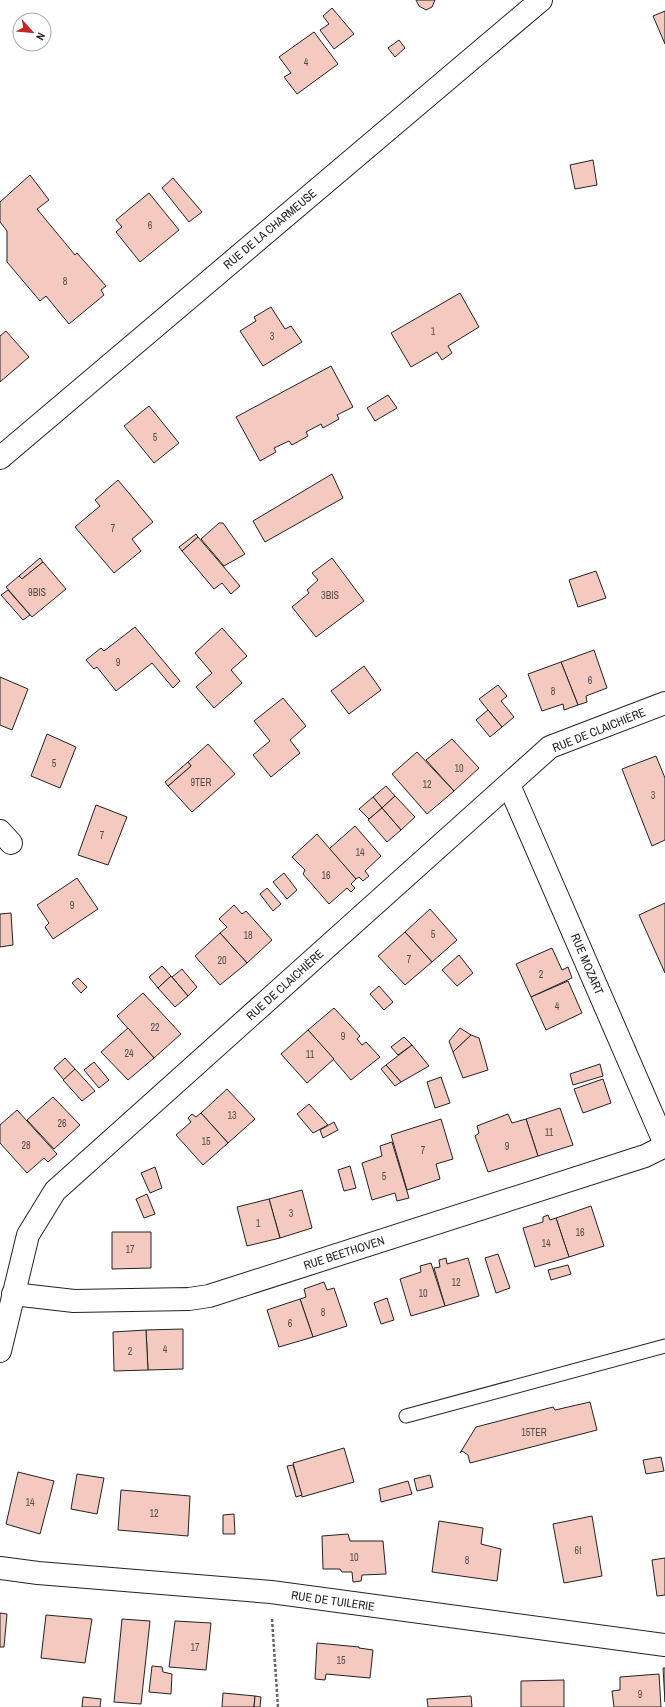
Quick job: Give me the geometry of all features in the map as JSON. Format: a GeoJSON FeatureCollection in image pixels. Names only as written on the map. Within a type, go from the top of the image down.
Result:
{"type":"FeatureCollection","features":[{"type":"Feature","properties":{"kind":"street","name":"RUE DE LA CHARMEUSE"},"geometry":{"type":"LineString","coordinates":[[0,458],[541,0]]}},
{"type":"Feature","properties":{"kind":"street","name":"RUE DE CLAICHIÈRE"},"geometry":{"type":"LineString","coordinates":[[0,1351],[28,1235],[55,1191],[550,747],[665,703]]}},
{"type":"Feature","properties":{"kind":"street","name":"RUE MOZART"},"geometry":{"type":"LineString","coordinates":[[509,784],[665,1145]]}},
{"type":"Feature","properties":{"kind":"street","name":"RUE BEETHOVEN"},"geometry":{"type":"LineString","coordinates":[[13,1294],[74,1302],[189,1299],[209,1296],[645,1156],[665,1145]]}},
{"type":"Feature","properties":{"kind":"street","name":"RUE DE TUILERIE"},"geometry":{"type":"LineString","coordinates":[[0,1568],[38,1573],[270,1592],[665,1645]]}},
{"type":"Feature","properties":{"kind":"lane"},"geometry":{"type":"LineString","coordinates":[[406,1416],[665,1346]]}},
{"type":"Feature","properties":{"kind":"path"},"geometry":{"type":"LineString","coordinates":[[270,1592],[278,1707]]}},
{"type":"Feature","properties":{"kind":"building"},"geometry":{"type":"Polygon","coordinates":[[[416,0],[435,0],[432,7],[426,10],[419,6],[416,0]]]}},
{"type":"Feature","properties":{"kind":"building"},"geometry":{"type":"Polygon","coordinates":[[[332,8],[354,34],[334,49],[320,30],[329,24],[323,16],[332,8]]]}},
{"type":"Feature","properties":{"kind":"building"},"geometry":{"type":"Polygon","coordinates":[[[665,11],[665,44],[653,16],[665,11]]]}},
{"type":"Feature","properties":{"kind":"building"},"geometry":{"type":"Polygon","coordinates":[[[314,32],[338,64],[297,94],[284,77],[291,73],[279,57],[314,32]]]}},
{"type":"Feature","properties":{"kind":"building"},"geometry":{"type":"Polygon","coordinates":[[[399,40],[405,48],[395,57],[388,48],[399,40]]]}},
{"type":"Feature","properties":{"kind":"building"},"geometry":{"type":"Polygon","coordinates":[[[593,160],[597,185],[575,189],[570,165],[593,160]]]}},
{"type":"Feature","properties":{"kind":"building"},"geometry":{"type":"Polygon","coordinates":[[[30,175],[49,200],[37,209],[75,255],[77,253],[106,286],[101,290],[104,295],[69,324],[46,296],[40,301],[7,262],[7,231],[0,222],[0,202],[30,175]]]}},
{"type":"Feature","properties":{"kind":"building"},"geometry":{"type":"Polygon","coordinates":[[[173,178],[202,212],[189,222],[162,188],[173,178]]]}},
{"type":"Feature","properties":{"kind":"building"},"geometry":{"type":"Polygon","coordinates":[[[149,193],[179,230],[140,262],[116,232],[122,227],[116,220],[149,193]]]}},
{"type":"Feature","properties":{"kind":"building"},"geometry":{"type":"Polygon","coordinates":[[[460,293],[479,327],[448,346],[452,353],[442,360],[437,352],[411,367],[391,333],[460,293]]]}},
{"type":"Feature","properties":{"kind":"building"},"geometry":{"type":"Polygon","coordinates":[[[271,307],[285,329],[291,326],[302,342],[263,366],[240,331],[256,321],[254,317],[271,307]]]}},
{"type":"Feature","properties":{"kind":"building"},"geometry":{"type":"Polygon","coordinates":[[[6,331],[29,357],[0,382],[0,336],[6,331]]]}},
{"type":"Feature","properties":{"kind":"building"},"geometry":{"type":"Polygon","coordinates":[[[331,366],[353,407],[337,415],[339,419],[323,428],[321,424],[306,432],[308,436],[292,445],[289,441],[274,448],[276,452],[260,461],[236,417],[331,366]]]}},
{"type":"Feature","properties":{"kind":"building"},"geometry":{"type":"Polygon","coordinates":[[[388,395],[397,408],[375,421],[367,408],[388,395]]]}},
{"type":"Feature","properties":{"kind":"building"},"geometry":{"type":"Polygon","coordinates":[[[149,406],[179,443],[154,463],[124,426],[149,406]]]}},
{"type":"Feature","properties":{"kind":"building"},"geometry":{"type":"Polygon","coordinates":[[[332,474],[343,498],[265,542],[253,521],[332,474]]]}},
{"type":"Feature","properties":{"kind":"building"},"geometry":{"type":"Polygon","coordinates":[[[118,480],[153,522],[132,539],[141,551],[114,573],[75,527],[100,506],[95,500],[118,480]]]}},
{"type":"Feature","properties":{"kind":"building"},"geometry":{"type":"Polygon","coordinates":[[[219,523],[223,523],[245,554],[224,566],[201,539],[219,523]]]}},
{"type":"Feature","properties":{"kind":"building"},"geometry":{"type":"Polygon","coordinates":[[[196,534],[198,537],[182,551],[179,547],[196,534]]]}},
{"type":"Feature","properties":{"kind":"building"},"geometry":{"type":"Polygon","coordinates":[[[198,537],[240,586],[231,594],[222,583],[214,589],[182,551],[198,537]]]}},
{"type":"Feature","properties":{"kind":"building"},"geometry":{"type":"Polygon","coordinates":[[[40,558],[43,562],[22,579],[19,576],[40,558]]]}},
{"type":"Feature","properties":{"kind":"building"},"geometry":{"type":"Polygon","coordinates":[[[332,558],[364,601],[316,637],[292,607],[309,593],[307,590],[318,580],[312,573],[332,558]]]}},
{"type":"Feature","properties":{"kind":"building"},"geometry":{"type":"Polygon","coordinates":[[[43,562],[66,589],[32,617],[6,587],[19,576],[22,579],[43,562]]]}},
{"type":"Feature","properties":{"kind":"building"},"geometry":{"type":"Polygon","coordinates":[[[596,571],[606,598],[578,607],[569,580],[596,571]]]}},
{"type":"Feature","properties":{"kind":"building"},"geometry":{"type":"Polygon","coordinates":[[[8,590],[30,615],[23,620],[1,595],[8,590]]]}},
{"type":"Feature","properties":{"kind":"building"},"geometry":{"type":"Polygon","coordinates":[[[135,627],[180,681],[173,688],[152,663],[116,691],[97,667],[94,669],[86,660],[101,648],[104,651],[135,627]]]}},
{"type":"Feature","properties":{"kind":"building"},"geometry":{"type":"Polygon","coordinates":[[[222,628],[247,656],[231,670],[242,683],[214,708],[196,687],[212,673],[195,653],[222,628]]]}},
{"type":"Feature","properties":{"kind":"building"},"geometry":{"type":"Polygon","coordinates":[[[594,650],[607,688],[586,696],[587,702],[578,705],[561,662],[594,650]]]}},
{"type":"Feature","properties":{"kind":"building"},"geometry":{"type":"Polygon","coordinates":[[[561,662],[578,705],[564,710],[563,704],[542,711],[528,674],[561,662]]]}},
{"type":"Feature","properties":{"kind":"building"},"geometry":{"type":"Polygon","coordinates":[[[364,666],[381,690],[349,714],[331,691],[364,666]]]}},
{"type":"Feature","properties":{"kind":"building"},"geometry":{"type":"Polygon","coordinates":[[[0,677],[28,689],[12,730],[0,725],[0,677]]]}},
{"type":"Feature","properties":{"kind":"building"},"geometry":{"type":"Polygon","coordinates":[[[498,685],[507,696],[501,701],[514,717],[502,727],[479,699],[498,685]]]}},
{"type":"Feature","properties":{"kind":"building"},"geometry":{"type":"Polygon","coordinates":[[[283,698],[306,726],[290,740],[300,753],[271,777],[253,755],[270,741],[254,721],[283,698]]]}},
{"type":"Feature","properties":{"kind":"building"},"geometry":{"type":"Polygon","coordinates":[[[488,710],[502,727],[490,737],[476,720],[488,710]]]}},
{"type":"Feature","properties":{"kind":"building"},"geometry":{"type":"Polygon","coordinates":[[[47,734],[76,747],[60,788],[31,776],[47,734]]]}},
{"type":"Feature","properties":{"kind":"building"},"geometry":{"type":"Polygon","coordinates":[[[452,739],[479,768],[454,791],[426,760],[452,739]]]}},
{"type":"Feature","properties":{"kind":"building"},"geometry":{"type":"Polygon","coordinates":[[[208,744],[235,774],[192,812],[168,786],[191,766],[188,762],[208,744]]]}},
{"type":"Feature","properties":{"kind":"building"},"geometry":{"type":"Polygon","coordinates":[[[417,752],[454,791],[427,814],[392,774],[417,752]]]}},
{"type":"Feature","properties":{"kind":"building"},"geometry":{"type":"Polygon","coordinates":[[[656,756],[665,778],[665,840],[652,846],[622,769],[656,756]]]}},
{"type":"Feature","properties":{"kind":"building"},"geometry":{"type":"Polygon","coordinates":[[[188,762],[191,766],[168,786],[165,782],[188,762]]]}},
{"type":"Feature","properties":{"kind":"building"},"geometry":{"type":"Polygon","coordinates":[[[386,786],[395,796],[382,808],[373,797],[386,786]]]}},
{"type":"Feature","properties":{"kind":"building"},"geometry":{"type":"Polygon","coordinates":[[[395,796],[415,817],[401,830],[382,808],[395,796]]]}},
{"type":"Feature","properties":{"kind":"building"},"geometry":{"type":"Polygon","coordinates":[[[373,797],[382,808],[369,819],[359,809],[373,797]]]}},
{"type":"Feature","properties":{"kind":"building"},"geometry":{"type":"Polygon","coordinates":[[[96,805],[127,817],[108,865],[78,855],[96,805]]]}},
{"type":"Feature","properties":{"kind":"building"},"geometry":{"type":"Polygon","coordinates":[[[382,808],[401,830],[387,842],[368,820],[382,808]]]}},
{"type":"Feature","properties":{"kind":"building"},"geometry":{"type":"Polygon","coordinates":[[[355,826],[381,856],[365,871],[369,876],[363,881],[359,877],[356,879],[329,849],[355,826]]]}},
{"type":"Feature","properties":{"kind":"building"},"geometry":{"type":"Polygon","coordinates":[[[317,834],[356,879],[351,884],[355,888],[351,892],[347,888],[329,904],[303,874],[305,870],[292,857],[317,834]]]}},
{"type":"Feature","properties":{"kind":"building"},"geometry":{"type":"Polygon","coordinates":[[[284,873],[297,890],[287,899],[273,882],[284,873]]]}},
{"type":"Feature","properties":{"kind":"building"},"geometry":{"type":"Polygon","coordinates":[[[77,878],[98,909],[53,939],[45,927],[49,923],[37,905],[77,878]]]}},
{"type":"Feature","properties":{"kind":"building"},"geometry":{"type":"Polygon","coordinates":[[[267,888],[281,904],[273,911],[260,894],[267,888]]]}},
{"type":"Feature","properties":{"kind":"building"},"geometry":{"type":"Polygon","coordinates":[[[665,903],[665,973],[639,915],[665,903]]]}},
{"type":"Feature","properties":{"kind":"building"},"geometry":{"type":"Polygon","coordinates":[[[234,905],[242,914],[246,911],[272,940],[247,963],[220,933],[227,927],[219,919],[234,905]]]}},
{"type":"Feature","properties":{"kind":"building"},"geometry":{"type":"Polygon","coordinates":[[[430,909],[457,940],[432,962],[405,932],[430,909]]]}},
{"type":"Feature","properties":{"kind":"building"},"geometry":{"type":"Polygon","coordinates":[[[11,913],[13,945],[0,947],[0,914],[11,913]]]}},
{"type":"Feature","properties":{"kind":"building"},"geometry":{"type":"Polygon","coordinates":[[[405,932],[432,962],[405,985],[378,956],[405,932]]]}},
{"type":"Feature","properties":{"kind":"building"},"geometry":{"type":"Polygon","coordinates":[[[220,933],[247,963],[220,985],[195,956],[220,933]]]}},
{"type":"Feature","properties":{"kind":"building"},"geometry":{"type":"Polygon","coordinates":[[[552,948],[562,970],[568,967],[572,978],[531,997],[516,964],[552,948]]]}},
{"type":"Feature","properties":{"kind":"building"},"geometry":{"type":"Polygon","coordinates":[[[459,955],[473,973],[457,986],[442,970],[459,955]]]}},
{"type":"Feature","properties":{"kind":"building"},"geometry":{"type":"Polygon","coordinates":[[[162,966],[171,976],[158,988],[149,977],[162,966]]]}},
{"type":"Feature","properties":{"kind":"building"},"geometry":{"type":"Polygon","coordinates":[[[182,969],[197,987],[188,996],[172,977],[182,969]]]}},
{"type":"Feature","properties":{"kind":"building"},"geometry":{"type":"Polygon","coordinates":[[[171,976],[188,996],[175,1007],[158,988],[171,976]]]}},
{"type":"Feature","properties":{"kind":"building"},"geometry":{"type":"Polygon","coordinates":[[[78,978],[87,987],[81,993],[72,983],[78,978]]]}},
{"type":"Feature","properties":{"kind":"building"},"geometry":{"type":"Polygon","coordinates":[[[568,981],[582,1013],[546,1030],[531,997],[568,981]]]}},
{"type":"Feature","properties":{"kind":"building"},"geometry":{"type":"Polygon","coordinates":[[[379,986],[393,1002],[384,1010],[370,994],[379,986]]]}},
{"type":"Feature","properties":{"kind":"building"},"geometry":{"type":"Polygon","coordinates":[[[143,993],[181,1034],[154,1058],[117,1016],[143,993]]]}},
{"type":"Feature","properties":{"kind":"building"},"geometry":{"type":"Polygon","coordinates":[[[334,1008],[360,1036],[357,1039],[362,1045],[366,1042],[380,1057],[351,1080],[308,1030],[334,1008]]]}},
{"type":"Feature","properties":{"kind":"building"},"geometry":{"type":"Polygon","coordinates":[[[128,1028],[154,1058],[128,1080],[101,1052],[128,1028]]]}},
{"type":"Feature","properties":{"kind":"building"},"geometry":{"type":"Polygon","coordinates":[[[460,1028],[471,1035],[453,1052],[449,1041],[460,1028]]]}},
{"type":"Feature","properties":{"kind":"building"},"geometry":{"type":"Polygon","coordinates":[[[308,1030],[334,1059],[307,1083],[281,1054],[308,1030]]]}},
{"type":"Feature","properties":{"kind":"building"},"geometry":{"type":"Polygon","coordinates":[[[471,1035],[479,1038],[488,1070],[463,1078],[453,1052],[471,1035]]]}},
{"type":"Feature","properties":{"kind":"building"},"geometry":{"type":"Polygon","coordinates":[[[404,1037],[412,1045],[398,1055],[391,1047],[404,1037]]]}},
{"type":"Feature","properties":{"kind":"building"},"geometry":{"type":"Polygon","coordinates":[[[412,1045],[429,1066],[401,1082],[386,1065],[412,1045]]]}},
{"type":"Feature","properties":{"kind":"building"},"geometry":{"type":"Polygon","coordinates":[[[65,1058],[75,1069],[64,1080],[54,1068],[65,1058]]]}},
{"type":"Feature","properties":{"kind":"building"},"geometry":{"type":"Polygon","coordinates":[[[94,1062],[109,1080],[99,1088],[84,1070],[94,1062]]]}},
{"type":"Feature","properties":{"kind":"building"},"geometry":{"type":"Polygon","coordinates":[[[600,1064],[603,1076],[573,1085],[570,1074],[600,1064]]]}},
{"type":"Feature","properties":{"kind":"building"},"geometry":{"type":"Polygon","coordinates":[[[386,1065],[401,1082],[395,1086],[381,1069],[386,1065]]]}},
{"type":"Feature","properties":{"kind":"building"},"geometry":{"type":"Polygon","coordinates":[[[75,1069],[95,1091],[82,1101],[63,1080],[75,1069]]]}},
{"type":"Feature","properties":{"kind":"building"},"geometry":{"type":"Polygon","coordinates":[[[441,1077],[450,1103],[435,1108],[427,1082],[441,1077]]]}},
{"type":"Feature","properties":{"kind":"building"},"geometry":{"type":"Polygon","coordinates":[[[603,1079],[611,1103],[583,1113],[574,1089],[603,1079]]]}},
{"type":"Feature","properties":{"kind":"building"},"geometry":{"type":"Polygon","coordinates":[[[227,1089],[255,1119],[228,1143],[201,1113],[227,1089]]]}},
{"type":"Feature","properties":{"kind":"building"},"geometry":{"type":"Polygon","coordinates":[[[53,1097],[80,1125],[54,1149],[27,1120],[53,1097]]]}},
{"type":"Feature","properties":{"kind":"building"},"geometry":{"type":"Polygon","coordinates":[[[309,1104],[328,1125],[313,1133],[297,1114],[309,1104]]]}},
{"type":"Feature","properties":{"kind":"building"},"geometry":{"type":"Polygon","coordinates":[[[560,1108],[573,1145],[538,1156],[526,1119],[560,1108]]]}},
{"type":"Feature","properties":{"kind":"building"},"geometry":{"type":"Polygon","coordinates":[[[17,1110],[57,1154],[48,1162],[44,1158],[27,1173],[0,1143],[0,1125],[17,1110]]]}},
{"type":"Feature","properties":{"kind":"building"},"geometry":{"type":"Polygon","coordinates":[[[201,1113],[228,1143],[203,1165],[176,1135],[191,1122],[188,1118],[192,1114],[196,1117],[201,1113]]]}},
{"type":"Feature","properties":{"kind":"building"},"geometry":{"type":"Polygon","coordinates":[[[508,1114],[512,1123],[526,1119],[538,1156],[488,1172],[475,1136],[479,1133],[477,1126],[508,1114]]]}},
{"type":"Feature","properties":{"kind":"building"},"geometry":{"type":"Polygon","coordinates":[[[441,1119],[453,1159],[436,1164],[440,1179],[407,1190],[391,1135],[441,1119]]]}},
{"type":"Feature","properties":{"kind":"building"},"geometry":{"type":"Polygon","coordinates":[[[334,1122],[338,1130],[323,1138],[320,1130],[334,1122]]]}},
{"type":"Feature","properties":{"kind":"building"},"geometry":{"type":"Polygon","coordinates":[[[392,1142],[409,1198],[397,1201],[395,1193],[372,1200],[362,1163],[382,1156],[380,1146],[392,1142]]]}},
{"type":"Feature","properties":{"kind":"building"},"geometry":{"type":"Polygon","coordinates":[[[350,1166],[356,1188],[344,1191],[338,1170],[350,1166]]]}},
{"type":"Feature","properties":{"kind":"building"},"geometry":{"type":"Polygon","coordinates":[[[155,1167],[162,1188],[150,1193],[141,1173],[155,1167]]]}},
{"type":"Feature","properties":{"kind":"building"},"geometry":{"type":"Polygon","coordinates":[[[302,1190],[312,1228],[280,1238],[269,1199],[302,1190]]]}},
{"type":"Feature","properties":{"kind":"building"},"geometry":{"type":"Polygon","coordinates":[[[147,1194],[155,1214],[144,1218],[136,1199],[147,1194]]]}},
{"type":"Feature","properties":{"kind":"building"},"geometry":{"type":"Polygon","coordinates":[[[269,1199],[280,1238],[247,1246],[237,1207],[269,1199]]]}},
{"type":"Feature","properties":{"kind":"building"},"geometry":{"type":"Polygon","coordinates":[[[591,1206],[604,1246],[569,1257],[556,1218],[591,1206]]]}},
{"type":"Feature","properties":{"kind":"building"},"geometry":{"type":"Polygon","coordinates":[[[548,1215],[550,1220],[556,1218],[569,1257],[535,1267],[523,1228],[543,1222],[543,1217],[548,1215]]]}},
{"type":"Feature","properties":{"kind":"building"},"geometry":{"type":"Polygon","coordinates":[[[112,1232],[151,1232],[151,1268],[112,1269],[112,1232]]]}},
{"type":"Feature","properties":{"kind":"building"},"geometry":{"type":"Polygon","coordinates":[[[498,1254],[510,1288],[496,1293],[485,1258],[498,1254]]]}},
{"type":"Feature","properties":{"kind":"building"},"geometry":{"type":"Polygon","coordinates":[[[446,1258],[447,1264],[468,1258],[479,1296],[445,1306],[434,1268],[440,1267],[439,1260],[446,1258]]]}},
{"type":"Feature","properties":{"kind":"building"},"geometry":{"type":"Polygon","coordinates":[[[431,1263],[445,1306],[411,1316],[400,1279],[421,1272],[420,1266],[431,1263]]]}},
{"type":"Feature","properties":{"kind":"building"},"geometry":{"type":"Polygon","coordinates":[[[568,1265],[571,1274],[551,1280],[548,1270],[568,1265]]]}},
{"type":"Feature","properties":{"kind":"building"},"geometry":{"type":"Polygon","coordinates":[[[324,1282],[327,1290],[334,1288],[347,1326],[313,1337],[300,1299],[306,1297],[304,1289],[324,1282]]]}},
{"type":"Feature","properties":{"kind":"building"},"geometry":{"type":"Polygon","coordinates":[[[387,1298],[394,1320],[381,1324],[374,1303],[387,1298]]]}},
{"type":"Feature","properties":{"kind":"building"},"geometry":{"type":"Polygon","coordinates":[[[300,1299],[313,1337],[279,1347],[267,1310],[300,1299]]]}},
{"type":"Feature","properties":{"kind":"building"},"geometry":{"type":"Polygon","coordinates":[[[183,1329],[183,1369],[148,1370],[146,1330],[183,1329]]]}},
{"type":"Feature","properties":{"kind":"building"},"geometry":{"type":"Polygon","coordinates":[[[146,1330],[148,1370],[114,1371],[113,1332],[146,1330]]]}},
{"type":"Feature","properties":{"kind":"building"},"geometry":{"type":"Polygon","coordinates":[[[590,1402],[597,1430],[470,1463],[468,1455],[462,1451],[460,1453],[476,1427],[553,1407],[555,1410],[590,1402]]]}},
{"type":"Feature","properties":{"kind":"building"},"geometry":{"type":"Polygon","coordinates":[[[344,1448],[354,1482],[302,1497],[293,1463],[344,1448]]]}},
{"type":"Feature","properties":{"kind":"building"},"geometry":{"type":"Polygon","coordinates":[[[661,1457],[664,1471],[646,1474],[643,1460],[661,1457]]]}},
{"type":"Feature","properties":{"kind":"building"},"geometry":{"type":"Polygon","coordinates":[[[293,1465],[302,1495],[296,1497],[287,1466],[293,1465]]]}},
{"type":"Feature","properties":{"kind":"building"},"geometry":{"type":"Polygon","coordinates":[[[18,1472],[54,1481],[40,1534],[6,1524],[18,1472]]]}},
{"type":"Feature","properties":{"kind":"building"},"geometry":{"type":"Polygon","coordinates":[[[77,1474],[104,1478],[97,1514],[71,1509],[77,1474]]]}},
{"type":"Feature","properties":{"kind":"building"},"geometry":{"type":"Polygon","coordinates":[[[430,1475],[433,1487],[417,1491],[414,1479],[430,1475]]]}},
{"type":"Feature","properties":{"kind":"building"},"geometry":{"type":"Polygon","coordinates":[[[408,1481],[412,1494],[381,1502],[379,1489],[408,1481]]]}},
{"type":"Feature","properties":{"kind":"building"},"geometry":{"type":"Polygon","coordinates":[[[121,1490],[190,1496],[188,1536],[118,1530],[121,1490]]]}},
{"type":"Feature","properties":{"kind":"building"},"geometry":{"type":"Polygon","coordinates":[[[234,1514],[235,1534],[223,1534],[223,1515],[234,1514]]]}},
{"type":"Feature","properties":{"kind":"building"},"geometry":{"type":"Polygon","coordinates":[[[592,1516],[602,1576],[564,1583],[553,1524],[592,1516]]]}},
{"type":"Feature","properties":{"kind":"building"},"geometry":{"type":"Polygon","coordinates":[[[439,1521],[483,1528],[481,1544],[501,1549],[497,1581],[432,1572],[439,1521]]]}},
{"type":"Feature","properties":{"kind":"building"},"geometry":{"type":"Polygon","coordinates":[[[348,1534],[350,1541],[383,1541],[386,1574],[362,1575],[361,1581],[353,1582],[352,1572],[342,1572],[340,1569],[323,1569],[322,1536],[348,1534]]]}},
{"type":"Feature","properties":{"kind":"building"},"geometry":{"type":"Polygon","coordinates":[[[665,1558],[665,1595],[657,1596],[652,1560],[665,1558]]]}},
{"type":"Feature","properties":{"kind":"building"},"geometry":{"type":"Polygon","coordinates":[[[0,1613],[7,1614],[4,1647],[0,1647],[0,1613]]]}},
{"type":"Feature","properties":{"kind":"building"},"geometry":{"type":"Polygon","coordinates":[[[46,1615],[92,1619],[85,1663],[41,1658],[46,1615]]]}},
{"type":"Feature","properties":{"kind":"building"},"geometry":{"type":"Polygon","coordinates":[[[122,1619],[150,1621],[141,1704],[114,1702],[122,1619]]]}},
{"type":"Feature","properties":{"kind":"building"},"geometry":{"type":"Polygon","coordinates":[[[175,1621],[211,1623],[206,1670],[169,1667],[175,1621]]]}},
{"type":"Feature","properties":{"kind":"building"},"geometry":{"type":"Polygon","coordinates":[[[317,1643],[359,1647],[373,1650],[370,1678],[326,1674],[325,1680],[315,1679],[317,1643]]]}},
{"type":"Feature","properties":{"kind":"building"},"geometry":{"type":"Polygon","coordinates":[[[152,1666],[162,1667],[163,1672],[172,1674],[171,1694],[149,1692],[152,1666]]]}},
{"type":"Feature","properties":{"kind":"building"},"geometry":{"type":"Polygon","coordinates":[[[663,1668],[665,1668],[665,1702],[663,1668]]]}},
{"type":"Feature","properties":{"kind":"building"},"geometry":{"type":"Polygon","coordinates":[[[659,1674],[661,1707],[614,1707],[612,1691],[620,1690],[620,1677],[659,1674]]]}},
{"type":"Feature","properties":{"kind":"building"},"geometry":{"type":"Polygon","coordinates":[[[564,1680],[564,1707],[521,1707],[521,1681],[564,1680]]]}},
{"type":"Feature","properties":{"kind":"building"},"geometry":{"type":"Polygon","coordinates":[[[223,1693],[255,1696],[254,1707],[222,1707],[223,1693]]]}},
{"type":"Feature","properties":{"kind":"building"},"geometry":{"type":"Polygon","coordinates":[[[255,1696],[261,1697],[260,1707],[254,1707],[255,1696]]]}},
{"type":"Feature","properties":{"kind":"building"},"geometry":{"type":"Polygon","coordinates":[[[471,1696],[472,1707],[428,1707],[427,1699],[471,1696]]]}},
{"type":"Feature","properties":{"kind":"building"},"geometry":{"type":"Polygon","coordinates":[[[83,1697],[101,1699],[100,1707],[82,1707],[83,1697]]]}}]}
